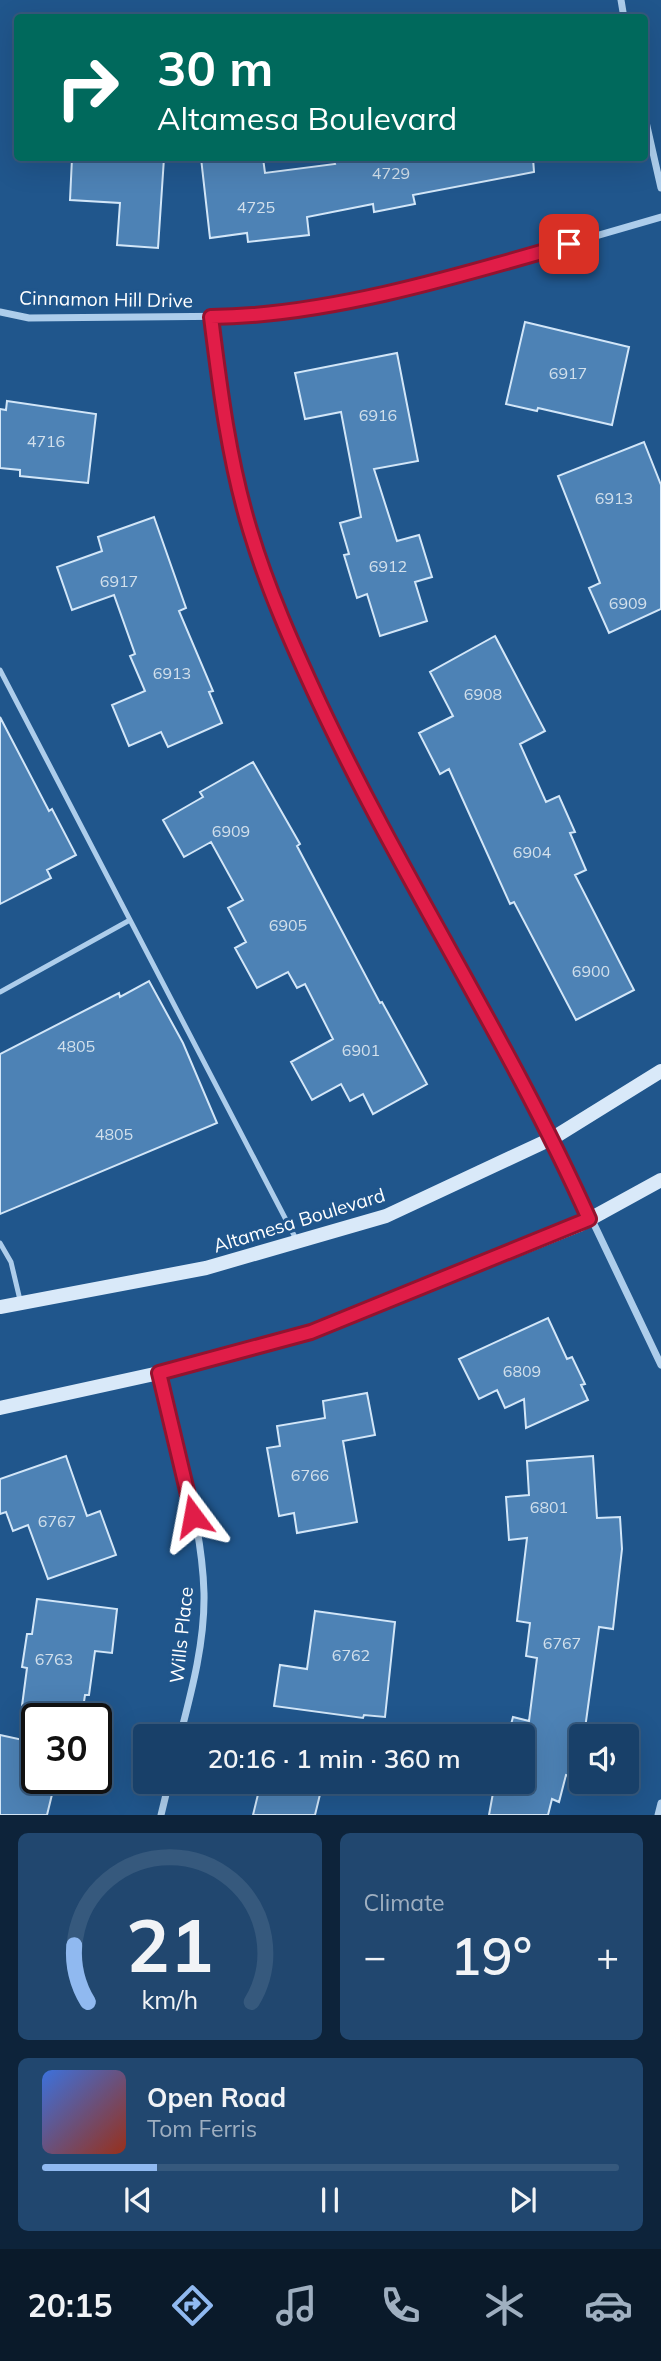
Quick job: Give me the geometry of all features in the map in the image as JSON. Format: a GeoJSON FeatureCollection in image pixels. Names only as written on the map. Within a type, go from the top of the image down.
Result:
{"type":"FeatureCollection","features":[{"type":"Feature","properties":{"kind":"main road","name":"Altamesa Boulevard"},"geometry":{"type":"LineString","coordinates":[[0,1307],[206,1268],[386,1216],[553,1138],[661,1071]]}},
{"type":"Feature","properties":{"kind":"main road"},"geometry":{"type":"LineString","coordinates":[[0,1408],[159,1373],[311,1332],[589,1219],[661,1180]]}},
{"type":"Feature","properties":{"kind":"street"},"geometry":{"type":"LineString","coordinates":[[648,131],[661,188]]}},
{"type":"Feature","properties":{"kind":"street","name":"Cinnamon Hill Drive"},"geometry":{"type":"LineString","coordinates":[[0,312],[29,317],[247,316],[361,297],[523,257],[661,217]]}},
{"type":"Feature","properties":{"kind":"street"},"geometry":{"type":"LineString","coordinates":[[211,317],[224,418],[247,517],[285,629],[361,792],[553,1138],[589,1219],[641,1319],[661,1365]]}},
{"type":"Feature","properties":{"kind":"street","name":"Wills Place"},"geometry":{"type":"LineString","coordinates":[[159,1373],[199,1542],[204,1595],[195,1677],[183,1724]]}},
{"type":"Feature","properties":{"kind":"street"},"geometry":{"type":"LineString","coordinates":[[161,1815],[166,1794]]}},
{"type":"Feature","properties":{"kind":"street"},"geometry":{"type":"LineString","coordinates":[[658,1815],[661,1803]]}},
{"type":"Feature","properties":{"kind":"lane"},"geometry":{"type":"LineString","coordinates":[[0,670],[3,682],[298,1242]]}},
{"type":"Feature","properties":{"kind":"lane"},"geometry":{"type":"LineString","coordinates":[[0,992],[130,920]]}},
{"type":"Feature","properties":{"kind":"lane"},"geometry":{"type":"LineString","coordinates":[[0,1243],[11,1262],[21,1303]]}},
{"type":"Feature","properties":{"kind":"building"},"geometry":{"type":"Polygon","coordinates":[[[72,161],[164,161],[158,248],[117,245],[120,203],[70,200],[72,161]]]}},
{"type":"Feature","properties":{"kind":"building"},"geometry":{"type":"Polygon","coordinates":[[[201,161],[263,161],[265,173],[335,164],[334,161],[533,161],[534,172],[413,195],[415,204],[374,212],[373,204],[307,217],[309,235],[248,242],[247,233],[210,238],[201,161]]]}},
{"type":"Feature","properties":{"kind":"building"},"geometry":{"type":"Polygon","coordinates":[[[525,322],[629,347],[612,425],[538,408],[537,411],[506,404],[525,322]]]}},
{"type":"Feature","properties":{"kind":"building"},"geometry":{"type":"Polygon","coordinates":[[[397,353],[418,461],[374,469],[397,541],[419,535],[432,577],[415,582],[427,621],[380,636],[367,594],[357,598],[344,555],[349,554],[340,523],[361,517],[341,412],[305,419],[295,373],[397,353]]]}},
{"type":"Feature","properties":{"kind":"building"},"geometry":{"type":"Polygon","coordinates":[[[7,401],[96,414],[88,483],[20,476],[20,470],[0,468],[0,409],[6,410],[7,401]]]}},
{"type":"Feature","properties":{"kind":"building"},"geometry":{"type":"Polygon","coordinates":[[[644,442],[661,485],[661,609],[609,633],[589,588],[600,583],[558,476],[644,442]]]}},
{"type":"Feature","properties":{"kind":"building"},"geometry":{"type":"Polygon","coordinates":[[[154,517],[186,608],[179,611],[213,691],[209,692],[222,723],[168,747],[161,732],[129,746],[112,705],[145,691],[130,656],[135,654],[114,595],[72,610],[57,567],[102,551],[98,537],[154,517]]]}},
{"type":"Feature","properties":{"kind":"building"},"geometry":{"type":"Polygon","coordinates":[[[495,636],[545,731],[520,744],[546,802],[559,796],[575,832],[570,833],[586,870],[575,875],[634,990],[576,1020],[514,902],[510,904],[449,769],[440,774],[419,733],[453,716],[430,672],[495,636]]]}},
{"type":"Feature","properties":{"kind":"building"},"geometry":{"type":"Polygon","coordinates":[[[0,717],[49,811],[52,809],[76,855],[47,870],[51,878],[0,904],[0,717]]]}},
{"type":"Feature","properties":{"kind":"building"},"geometry":{"type":"Polygon","coordinates":[[[253,762],[300,844],[297,846],[380,1003],[382,1002],[427,1084],[373,1114],[363,1094],[350,1101],[341,1084],[312,1100],[291,1062],[333,1039],[305,984],[297,988],[288,972],[257,988],[235,948],[246,942],[228,908],[243,900],[211,842],[184,857],[163,820],[203,797],[200,792],[253,762]]]}},
{"type":"Feature","properties":{"kind":"building"},"geometry":{"type":"Polygon","coordinates":[[[149,981],[183,1043],[217,1123],[0,1214],[0,1054],[119,993],[120,997],[149,981]]]}},
{"type":"Feature","properties":{"kind":"building"},"geometry":{"type":"Polygon","coordinates":[[[548,1318],[567,1359],[572,1357],[585,1384],[581,1385],[588,1400],[526,1428],[524,1399],[505,1408],[497,1390],[479,1399],[459,1359],[548,1318]]]}},
{"type":"Feature","properties":{"kind":"building"},"geometry":{"type":"Polygon","coordinates":[[[367,1393],[375,1435],[343,1441],[357,1522],[297,1533],[294,1513],[279,1516],[267,1448],[280,1446],[277,1426],[325,1418],[323,1401],[367,1393]]]}},
{"type":"Feature","properties":{"kind":"building"},"geometry":{"type":"Polygon","coordinates":[[[66,1456],[87,1516],[100,1511],[116,1555],[48,1579],[28,1525],[13,1531],[6,1512],[0,1514],[0,1479],[66,1456]]]}},
{"type":"Feature","properties":{"kind":"building"},"geometry":{"type":"Polygon","coordinates":[[[593,1456],[597,1518],[620,1517],[622,1549],[613,1629],[599,1627],[586,1724],[569,1724],[569,1776],[566,1775],[559,1802],[552,1799],[548,1815],[489,1815],[493,1794],[535,1794],[535,1724],[511,1724],[513,1717],[529,1721],[537,1658],[526,1656],[530,1623],[517,1621],[527,1538],[509,1540],[506,1497],[529,1495],[527,1461],[593,1456]]]}},
{"type":"Feature","properties":{"kind":"building"},"geometry":{"type":"Polygon","coordinates":[[[37,1599],[117,1609],[112,1653],[95,1651],[89,1695],[85,1695],[84,1703],[22,1703],[27,1668],[22,1667],[27,1634],[32,1634],[37,1599]]]}},
{"type":"Feature","properties":{"kind":"building"},"geometry":{"type":"Polygon","coordinates":[[[315,1611],[395,1622],[385,1717],[364,1715],[363,1718],[274,1706],[280,1665],[307,1669],[315,1611]]]}},
{"type":"Feature","properties":{"kind":"building"},"geometry":{"type":"Polygon","coordinates":[[[0,1735],[21,1740],[21,1794],[52,1794],[47,1815],[0,1815],[0,1735]]]}},
{"type":"Feature","properties":{"kind":"building"},"geometry":{"type":"Polygon","coordinates":[[[258,1794],[320,1794],[315,1815],[253,1815],[258,1794]]]}},
{"type":"Feature","properties":{"kind":"route"},"geometry":{"type":"LineString","coordinates":[[193,1516],[159,1373],[311,1332],[589,1219],[553,1138],[361,792],[285,629],[250,530],[224,418],[211,317],[247,316],[361,297],[569,244]]}}]}
